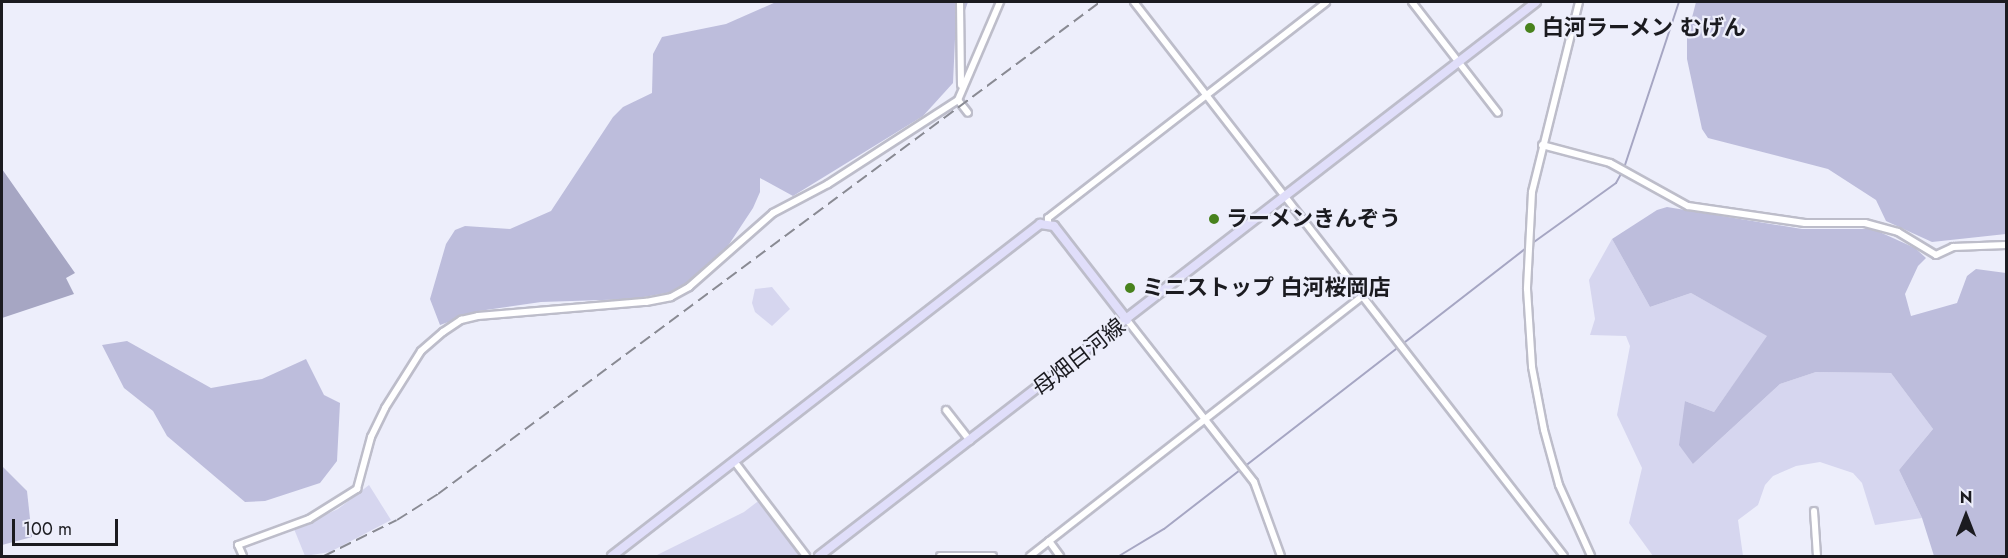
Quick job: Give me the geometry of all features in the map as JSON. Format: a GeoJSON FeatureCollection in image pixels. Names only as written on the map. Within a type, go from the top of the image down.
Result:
{"type":"FeatureCollection","features":[{"type":"Feature","properties":{"kind":"main road","name":"母畑白河線"},"geometry":{"type":"LineString","coordinates":[[819,556],[970,442],[1536,2]]}},
{"type":"Feature","properties":{"kind":"main road"},"geometry":{"type":"LineString","coordinates":[[612,556],[1040,224],[1048,223],[1054,226],[1127,320]]}},
{"type":"Feature","properties":{"kind":"street"},"geometry":{"type":"LineString","coordinates":[[960,2],[962,88]]}},
{"type":"Feature","properties":{"kind":"street"},"geometry":{"type":"LineString","coordinates":[[243,556],[238,545],[309,519],[357,489],[371,437],[385,408],[421,351],[452,326],[478,316],[556,307],[611,306],[671,297],[707,275],[773,213],[828,184],[958,100],[1000,2]]}},
{"type":"Feature","properties":{"kind":"street"},"geometry":{"type":"LineString","coordinates":[[1134,2],[1564,556]]}},
{"type":"Feature","properties":{"kind":"street"},"geometry":{"type":"LineString","coordinates":[[1048,223],[1048,218],[1326,2]]}},
{"type":"Feature","properties":{"kind":"street"},"geometry":{"type":"LineString","coordinates":[[1412,2],[1498,113]]}},
{"type":"Feature","properties":{"kind":"street"},"geometry":{"type":"LineString","coordinates":[[1579,2],[1532,192],[1528,300],[1532,367],[1559,485],[1591,556]]}},
{"type":"Feature","properties":{"kind":"street"},"geometry":{"type":"LineString","coordinates":[[958,100],[968,113]]}},
{"type":"Feature","properties":{"kind":"street"},"geometry":{"type":"LineString","coordinates":[[1542,145],[1610,163],[1688,206],[1805,223],[1865,223],[1898,232],[1936,255],[1953,247],[2007,245]]}},
{"type":"Feature","properties":{"kind":"street"},"geometry":{"type":"LineString","coordinates":[[1030,556],[1362,297]]}},
{"type":"Feature","properties":{"kind":"street"},"geometry":{"type":"LineString","coordinates":[[1127,320],[1254,482],[1274,527],[1281,556]]}},
{"type":"Feature","properties":{"kind":"street"},"geometry":{"type":"LineString","coordinates":[[946,410],[970,442]]}},
{"type":"Feature","properties":{"kind":"street"},"geometry":{"type":"LineString","coordinates":[[734,461],[807,556]]}},
{"type":"Feature","properties":{"kind":"street"},"geometry":{"type":"LineString","coordinates":[[1814,511],[1816,556]]}},
{"type":"Feature","properties":{"kind":"street"},"geometry":{"type":"LineString","coordinates":[[1049,542],[1060,556]]}},
{"type":"Feature","properties":{"kind":"street"},"geometry":{"type":"LineString","coordinates":[[940,556],[993,556]]}},
{"type":"Feature","properties":{"kind":"shaded area"},"geometry":{"type":"Polygon","coordinates":[[[776,2],[968,2],[955,39],[953,83],[923,116],[793,196],[760,178],[760,192],[753,208],[718,261],[677,291],[633,299],[541,302],[479,311],[440,325],[430,299],[446,244],[455,230],[465,226],[510,229],[551,211],[613,117],[623,107],[652,93],[653,54],[662,37],[726,24],[776,2]]]}},
{"type":"Feature","properties":{"kind":"shaded area"},"geometry":{"type":"Polygon","coordinates":[[[1696,2],[2006,2],[2006,234],[1932,242],[1886,221],[1876,200],[1828,169],[1708,138],[1702,129],[1687,59],[1687,37],[1696,2]]]}},
{"type":"Feature","properties":{"kind":"shaded area"},"geometry":{"type":"Polygon","coordinates":[[[2,169],[75,273],[66,278],[74,294],[2,318],[2,169]]]}},
{"type":"Feature","properties":{"kind":"shaded area"},"geometry":{"type":"Polygon","coordinates":[[[1667,207],[1802,229],[1873,229],[1915,248],[1926,258],[1918,266],[1905,294],[1911,316],[1957,303],[1967,276],[1976,269],[2006,273],[2006,556],[1934,556],[1922,518],[1899,470],[1933,429],[1891,373],[1816,372],[1780,384],[1693,464],[1679,445],[1685,401],[1714,412],[1767,336],[1691,293],[1650,307],[1612,239],[1657,210],[1667,207]]]}},
{"type":"Feature","properties":{"kind":"shaded area"},"geometry":{"type":"Polygon","coordinates":[[[1612,239],[1650,307],[1691,293],[1768,336],[1714,412],[1685,401],[1693,464],[1780,384],[1816,372],[1891,373],[1933,429],[1899,470],[1922,518],[1875,525],[1862,483],[1853,473],[1820,462],[1796,466],[1773,476],[1765,485],[1758,505],[1738,520],[1743,556],[1653,556],[1629,523],[1642,468],[1617,415],[1630,346],[1626,336],[1590,335],[1595,319],[1589,280],[1612,239]]]}},
{"type":"Feature","properties":{"kind":"shaded area"},"geometry":{"type":"Polygon","coordinates":[[[772,287],[790,309],[772,326],[755,312],[752,303],[755,289],[772,287]]]}},
{"type":"Feature","properties":{"kind":"shaded area"},"geometry":{"type":"Polygon","coordinates":[[[127,341],[211,388],[262,379],[306,359],[324,395],[340,403],[337,461],[320,483],[265,501],[245,502],[167,436],[153,411],[124,388],[102,345],[127,341]]]}},
{"type":"Feature","properties":{"kind":"shaded area"},"geometry":{"type":"Polygon","coordinates":[[[2,466],[27,491],[32,537],[2,545],[2,466]]]}},
{"type":"Feature","properties":{"kind":"shaded area"},"geometry":{"type":"Polygon","coordinates":[[[369,485],[391,520],[330,552],[305,556],[294,529],[338,509],[369,485]]]}},
{"type":"Feature","properties":{"kind":"shaded area"},"geometry":{"type":"Polygon","coordinates":[[[761,499],[804,556],[657,555],[744,512],[761,499]]]}},
{"type":"Feature","properties":{"kind":"waterway"},"geometry":{"type":"LineString","coordinates":[[1625,165],[1679,2]]}},
{"type":"Feature","properties":{"kind":"waterway"},"geometry":{"type":"LineString","coordinates":[[1534,242],[1616,183],[1622,172]]}},
{"type":"Feature","properties":{"kind":"waterway"},"geometry":{"type":"LineString","coordinates":[[1119,556],[1164,529],[1525,249]]}},
{"type":"Feature","properties":{"kind":"railway"},"geometry":{"type":"LineString","coordinates":[[324,556],[397,520],[438,494],[1100,2]]}},
{"type":"Feature","properties":{"kind":"place","name":"白河ラーメン むげん"},"geometry":{"type":"Point","coordinates":[1530,28]}},
{"type":"Feature","properties":{"kind":"place","name":"ラーメンきんぞう"},"geometry":{"type":"Point","coordinates":[1214,219]}},
{"type":"Feature","properties":{"kind":"place","name":"ミニストップ 白河桜岡店"},"geometry":{"type":"Point","coordinates":[1130,288]}}]}
